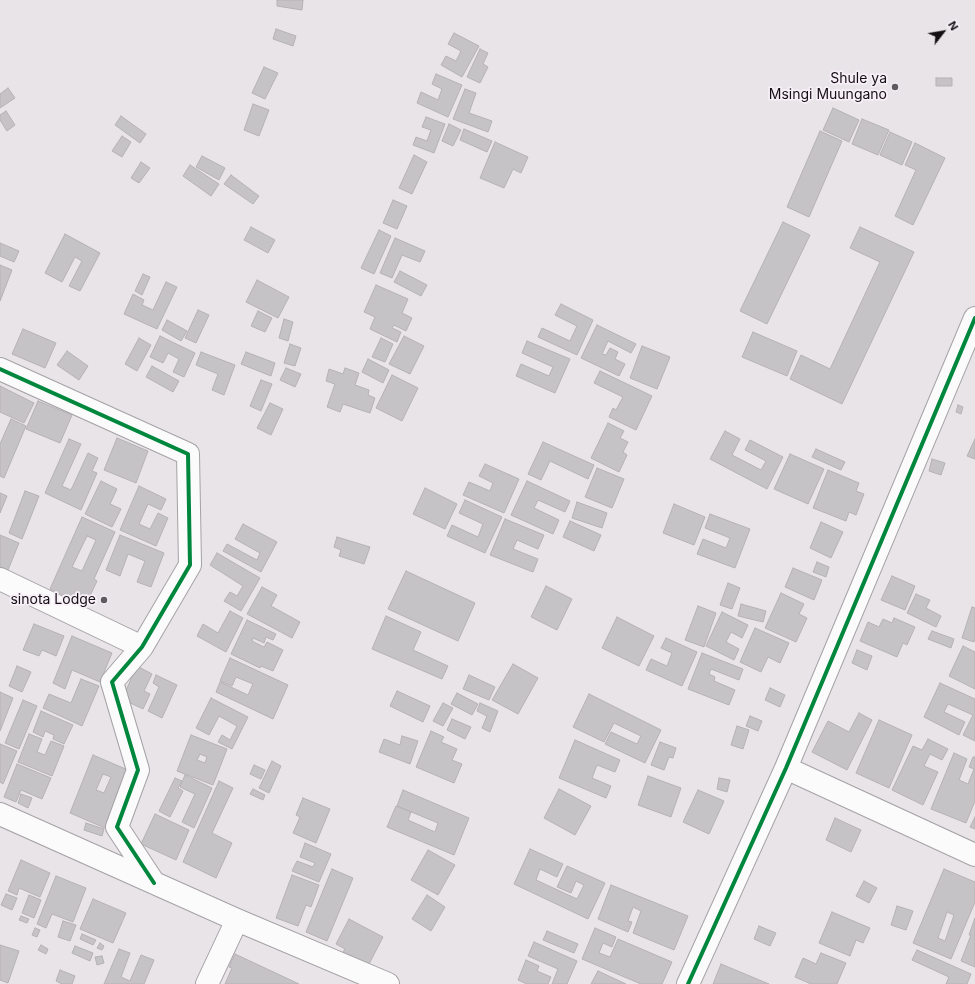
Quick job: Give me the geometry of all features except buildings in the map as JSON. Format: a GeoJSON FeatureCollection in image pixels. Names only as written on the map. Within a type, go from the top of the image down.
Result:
{"type":"FeatureCollection","features":[{"type":"Feature","properties":{"kind":"street"},"geometry":{"type":"LineString","coordinates":[[688,984],[786,768],[973,326]]}},
{"type":"Feature","properties":{"kind":"street"},"geometry":{"type":"LineString","coordinates":[[0,369],[188,454],[190,565],[142,647],[112,682],[138,770],[117,827],[154,883]]}},
{"type":"Feature","properties":{"kind":"street"},"geometry":{"type":"LineString","coordinates":[[0,579],[142,647]]}},
{"type":"Feature","properties":{"kind":"street"},"geometry":{"type":"LineString","coordinates":[[786,768],[975,855]]}},
{"type":"Feature","properties":{"kind":"street"},"geometry":{"type":"LineString","coordinates":[[0,814],[237,920],[388,984]]}},
{"type":"Feature","properties":{"kind":"street"},"geometry":{"type":"LineString","coordinates":[[206,984],[237,920]]}},
{"type":"Feature","properties":{"kind":"cycle path"},"geometry":{"type":"LineString","coordinates":[[688,984],[786,768],[975,318]]}},
{"type":"Feature","properties":{"kind":"cycle path"},"geometry":{"type":"LineString","coordinates":[[0,369],[188,454],[190,565],[142,647],[112,682],[138,770],[117,827],[154,883]]}},
{"type":"Feature","properties":{"kind":"place","name":"Shule ya Msingi Muungano"},"geometry":{"type":"Point","coordinates":[895,87]}},
{"type":"Feature","properties":{"kind":"place","name":"sinota Lodge"},"geometry":{"type":"Point","coordinates":[104,600]}}]}
